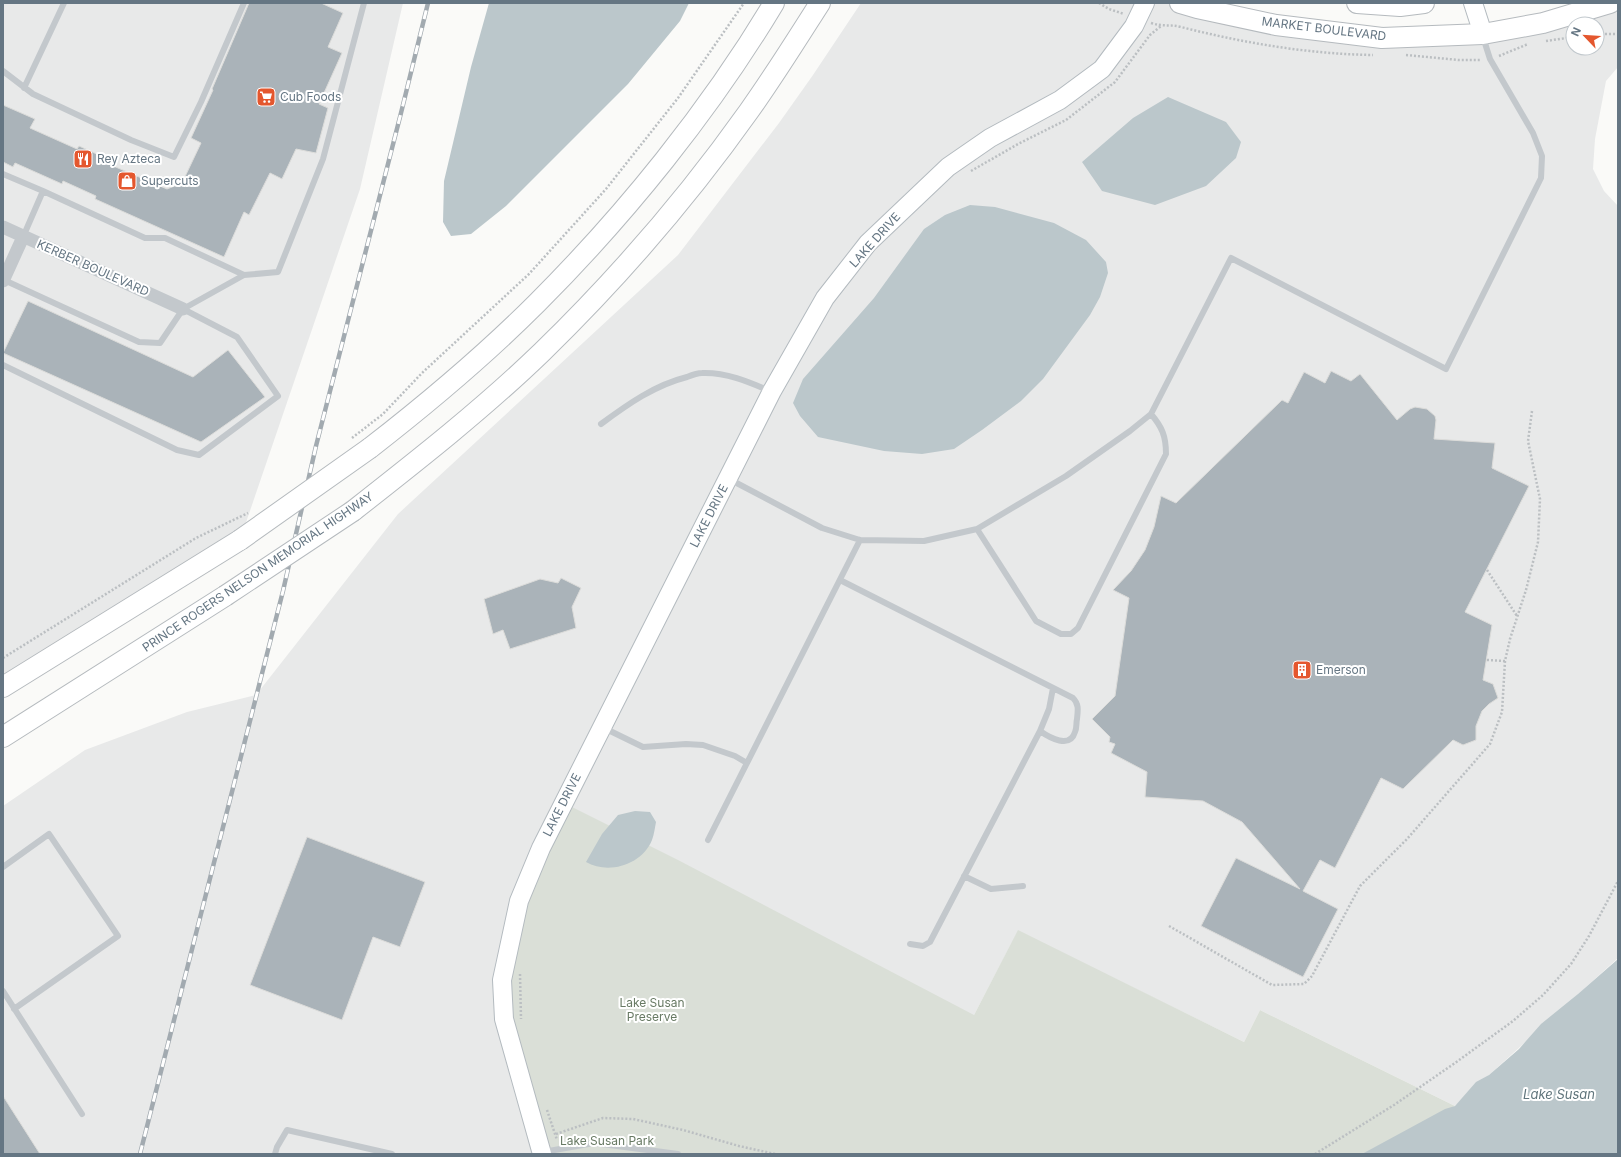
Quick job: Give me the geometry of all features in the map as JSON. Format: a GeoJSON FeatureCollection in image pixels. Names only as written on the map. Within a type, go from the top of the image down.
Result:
{"type":"FeatureCollection","features":[{"type":"Feature","properties":{"kind":"main road"},"geometry":{"type":"LineString","coordinates":[[3,687],[240,540],[370,448],[412,415],[494,344],[537,304],[637,193],[680,139],[726,76],[774,3]]}},
{"type":"Feature","properties":{"kind":"main road","name":"PRINCE ROGERS NELSON MEMORIAL HIGHWAY"},"geometry":{"type":"LineString","coordinates":[[3,737],[225,596],[353,512],[426,454],[491,399],[541,353],[606,287],[675,208],[721,149],[776,72],[820,3]]}},
{"type":"Feature","properties":{"kind":"main road","name":"MARKET BOULEVARD"},"geometry":{"type":"LineString","coordinates":[[1180,3],[1276,25],[1382,38],[1483,34],[1543,23],[1610,3]]}},
{"type":"Feature","properties":{"kind":"main road"},"geometry":{"type":"LineString","coordinates":[[1357,3],[1400,6],[1424,3]]}},
{"type":"Feature","properties":{"kind":"street","name":"LAKE DRIVE"},"geometry":{"type":"LineString","coordinates":[[547,1152],[504,1018],[502,980],[519,901],[541,848],[772,391],[825,298],[868,243],[948,167],[990,138],[1060,100],[1102,69],[1134,26],[1145,3]]}},
{"type":"Feature","properties":{"kind":"street"},"geometry":{"type":"LineString","coordinates":[[1473,3],[1483,34]]}},
{"type":"Feature","properties":{"kind":"street","name":"KERBER BOULEVARD"},"geometry":{"type":"LineString","coordinates":[[3,228],[182,309]]}},
{"type":"Feature","properties":{"kind":"street"},"geometry":{"type":"LineString","coordinates":[[3,280],[23,237]]}},
{"type":"Feature","properties":{"kind":"lane"},"geometry":{"type":"LineString","coordinates":[[24,88],[64,3]]}},
{"type":"Feature","properties":{"kind":"lane"},"geometry":{"type":"LineString","coordinates":[[3,71],[33,94],[131,140],[174,156],[201,102],[244,3]]}},
{"type":"Feature","properties":{"kind":"lane"},"geometry":{"type":"LineString","coordinates":[[3,280],[139,342],[160,343],[182,309],[244,275],[278,272],[323,159],[364,3]]}},
{"type":"Feature","properties":{"kind":"lane"},"geometry":{"type":"LineString","coordinates":[[728,478],[822,528],[860,540],[924,541],[977,529],[1066,476],[1130,431],[1150,414],[1230,258],[1446,369],[1541,178],[1542,156],[1533,133],[1490,59],[1483,34]]}},
{"type":"Feature","properties":{"kind":"lane"},"geometry":{"type":"LineString","coordinates":[[3,174],[145,238],[165,238],[244,275]]}},
{"type":"Feature","properties":{"kind":"lane"},"geometry":{"type":"LineString","coordinates":[[23,237],[43,192]]}},
{"type":"Feature","properties":{"kind":"lane"},"geometry":{"type":"LineString","coordinates":[[3,366],[177,450],[199,455],[278,396],[237,337],[182,309]]}},
{"type":"Feature","properties":{"kind":"lane"},"geometry":{"type":"LineString","coordinates":[[601,424],[631,402],[674,380],[701,373],[720,374],[747,381],[772,391]]}},
{"type":"Feature","properties":{"kind":"lane"},"geometry":{"type":"LineString","coordinates":[[977,529],[1036,621],[1061,634],[1071,634],[1078,628],[1166,454],[1166,441],[1159,424],[1150,414]]}},
{"type":"Feature","properties":{"kind":"lane"},"geometry":{"type":"LineString","coordinates":[[708,840],[860,540]]}},
{"type":"Feature","properties":{"kind":"lane"},"geometry":{"type":"LineString","coordinates":[[840,580],[1073,698],[1077,702],[1078,707],[1075,732],[1072,737],[1062,742],[1040,732]]}},
{"type":"Feature","properties":{"kind":"lane"},"geometry":{"type":"LineString","coordinates":[[910,944],[922,946],[930,942],[1040,732],[1049,709],[1053,688]]}},
{"type":"Feature","properties":{"kind":"lane"},"geometry":{"type":"LineString","coordinates":[[602,727],[643,747],[686,744],[703,745],[735,756],[747,763]]}},
{"type":"Feature","properties":{"kind":"lane"},"geometry":{"type":"LineString","coordinates":[[3,867],[49,834],[118,936],[14,1009]]}},
{"type":"Feature","properties":{"kind":"lane"},"geometry":{"type":"LineString","coordinates":[[964,876],[991,889],[1023,886]]}},
{"type":"Feature","properties":{"kind":"lane"},"geometry":{"type":"LineString","coordinates":[[3,991],[82,1114]]}},
{"type":"Feature","properties":{"kind":"lane"},"geometry":{"type":"LineString","coordinates":[[275,1154],[277,1147],[287,1130],[392,1154]]}},
{"type":"Feature","properties":{"kind":"lane"},"geometry":{"type":"LineString","coordinates":[[547,1152],[594,1143],[678,1154]]}},
{"type":"Feature","properties":{"kind":"path"},"geometry":{"type":"LineString","coordinates":[[346,443],[383,414],[422,373],[529,274],[606,190],[678,98],[744,3]]}},
{"type":"Feature","properties":{"kind":"path"},"geometry":{"type":"LineString","coordinates":[[965,175],[1018,144],[1066,120],[1115,82],[1150,35],[1162,26]]}},
{"type":"Feature","properties":{"kind":"path"},"geometry":{"type":"LineString","coordinates":[[1605,34],[1618,34]]}},
{"type":"Feature","properties":{"kind":"path"},"geometry":{"type":"LineString","coordinates":[[1169,926],[1272,985],[1304,984],[1312,976],[1360,886],[1407,839],[1490,744],[1502,712],[1505,661],[1510,639],[1538,542],[1540,498],[1528,441],[1532,411]]}},
{"type":"Feature","properties":{"kind":"path"},"geometry":{"type":"LineString","coordinates":[[3,658],[196,538],[252,510]]}},
{"type":"Feature","properties":{"kind":"path"},"geometry":{"type":"LineString","coordinates":[[1487,570],[1517,616]]}},
{"type":"Feature","properties":{"kind":"path"},"geometry":{"type":"LineString","coordinates":[[1487,660],[1505,661]]}},
{"type":"Feature","properties":{"kind":"path"},"geometry":{"type":"LineString","coordinates":[[1315,1154],[1455,1063],[1514,1021],[1543,995],[1571,964],[1592,930],[1618,881]]}},
{"type":"Feature","properties":{"kind":"path"},"geometry":{"type":"LineString","coordinates":[[520,969],[521,1024]]}},
{"type":"Feature","properties":{"kind":"path"},"geometry":{"type":"LineString","coordinates":[[546,1108],[556,1134]]}},
{"type":"Feature","properties":{"kind":"path"},"geometry":{"type":"LineString","coordinates":[[547,1152],[556,1134],[603,1118],[633,1120],[683,1130],[739,1146],[775,1154]]}},
{"type":"Feature","properties":{"kind":"shaded area"},"geometry":{"type":"Polygon","coordinates":[[[3,3],[403,3],[360,189],[240,540],[3,688],[3,3]]]}},
{"type":"Feature","properties":{"kind":"shaded area"},"geometry":{"type":"Polygon","coordinates":[[[861,3],[1181,3],[1429,36],[1618,3],[1618,67],[1606,81],[1595,139],[1593,169],[1604,191],[1618,206],[1618,958],[1455,1106],[1260,1010],[1244,1042],[1018,931],[974,1015],[542,1154],[3,1154],[3,806],[85,750],[187,712],[256,695],[398,514],[678,255],[779,123],[861,3]]]}},
{"type":"Feature","properties":{"kind":"green space","name":"Lake Susan Preserve"},"geometry":{"type":"Polygon","coordinates":[[[564,803],[678,860],[974,1015],[1018,930],[1244,1042],[1260,1010],[1455,1106],[1363,1154],[542,1154],[504,1019],[519,901],[564,803]]]}},
{"type":"Feature","properties":{"kind":"water"},"geometry":{"type":"Polygon","coordinates":[[[489,3],[689,3],[680,21],[628,84],[506,206],[471,234],[451,236],[443,222],[444,181],[471,67],[489,3]]]}},
{"type":"Feature","properties":{"kind":"water"},"geometry":{"type":"Polygon","coordinates":[[[1168,97],[1226,122],[1241,142],[1236,158],[1206,186],[1155,205],[1102,191],[1082,162],[1133,118],[1168,97]]]}},
{"type":"Feature","properties":{"kind":"water"},"geometry":{"type":"Polygon","coordinates":[[[970,205],[995,207],[1054,223],[1086,240],[1106,262],[1108,273],[1100,297],[1090,315],[1043,379],[1021,401],[954,449],[922,454],[884,451],[818,437],[800,416],[793,403],[803,379],[874,298],[924,229],[945,215],[970,205]]]}},
{"type":"Feature","properties":{"kind":"water"},"geometry":{"type":"Polygon","coordinates":[[[635,811],[650,812],[656,822],[652,840],[641,856],[624,865],[614,867],[604,868],[586,862],[602,834],[618,815],[635,811]]]}},
{"type":"Feature","properties":{"kind":"water","name":"Lake Susan"},"geometry":{"type":"Polygon","coordinates":[[[1618,959],[1618,1154],[1362,1154],[1445,1109],[1455,1106],[1476,1082],[1489,1075],[1519,1049],[1541,1024],[1618,959]]]}},
{"type":"Feature","properties":{"kind":"building"},"geometry":{"type":"Polygon","coordinates":[[[249,3],[321,3],[343,13],[328,47],[342,53],[319,104],[328,108],[316,153],[296,149],[282,179],[270,173],[249,215],[244,212],[224,257],[95,199],[96,196],[63,181],[62,184],[15,163],[13,167],[3,162],[3,105],[35,119],[30,128],[77,149],[79,146],[112,161],[111,165],[167,189],[182,183],[201,143],[191,138],[213,90],[212,89],[249,3]]]}},
{"type":"Feature","properties":{"kind":"building"},"geometry":{"type":"Polygon","coordinates":[[[28,301],[193,377],[228,350],[265,397],[201,442],[3,353],[28,301]]]}},
{"type":"Feature","properties":{"kind":"building","name":"Emerson"},"geometry":{"type":"Polygon","coordinates":[[[1331,371],[1351,381],[1360,374],[1397,420],[1410,409],[1415,407],[1427,409],[1435,416],[1436,420],[1434,439],[1495,443],[1492,468],[1529,486],[1465,612],[1492,625],[1483,680],[1493,684],[1498,698],[1482,711],[1476,726],[1476,740],[1463,745],[1453,740],[1403,789],[1381,778],[1335,868],[1320,860],[1303,891],[1338,909],[1303,977],[1201,926],[1236,858],[1300,889],[1242,822],[1203,801],[1145,797],[1147,772],[1111,753],[1115,744],[1109,742],[1110,737],[1092,719],[1115,696],[1129,598],[1113,590],[1131,571],[1145,550],[1154,527],[1161,496],[1176,503],[1282,400],[1288,403],[1304,372],[1325,383],[1331,371]]]}},
{"type":"Feature","properties":{"kind":"building"},"geometry":{"type":"Polygon","coordinates":[[[561,578],[581,588],[572,607],[576,628],[510,649],[503,630],[493,634],[484,599],[540,579],[558,583],[561,578]]]}},
{"type":"Feature","properties":{"kind":"building"},"geometry":{"type":"Polygon","coordinates":[[[307,837],[425,882],[400,947],[373,937],[342,1020],[250,985],[307,837]]]}},
{"type":"Feature","properties":{"kind":"building"},"geometry":{"type":"Polygon","coordinates":[[[3,1096],[40,1154],[3,1154],[3,1096]]]}},
{"type":"Feature","properties":{"kind":"railway"},"geometry":{"type":"LineString","coordinates":[[140,1154],[283,591],[316,446],[428,3]]}},
{"type":"Feature","properties":{"kind":"place","name":"Cub Foods"},"geometry":{"type":"Point","coordinates":[266,97]}},
{"type":"Feature","properties":{"kind":"place","name":"Rey Azteca"},"geometry":{"type":"Point","coordinates":[83,159]}},
{"type":"Feature","properties":{"kind":"place","name":"Supercuts"},"geometry":{"type":"Point","coordinates":[127,181]}},
{"type":"Feature","properties":{"kind":"place","name":"Emerson"},"geometry":{"type":"Point","coordinates":[1302,670]}},
{"type":"Feature","properties":{"kind":"park label","name":"Lake Susan Park"},"geometry":{"type":"Point","coordinates":[607,1141]}}]}
